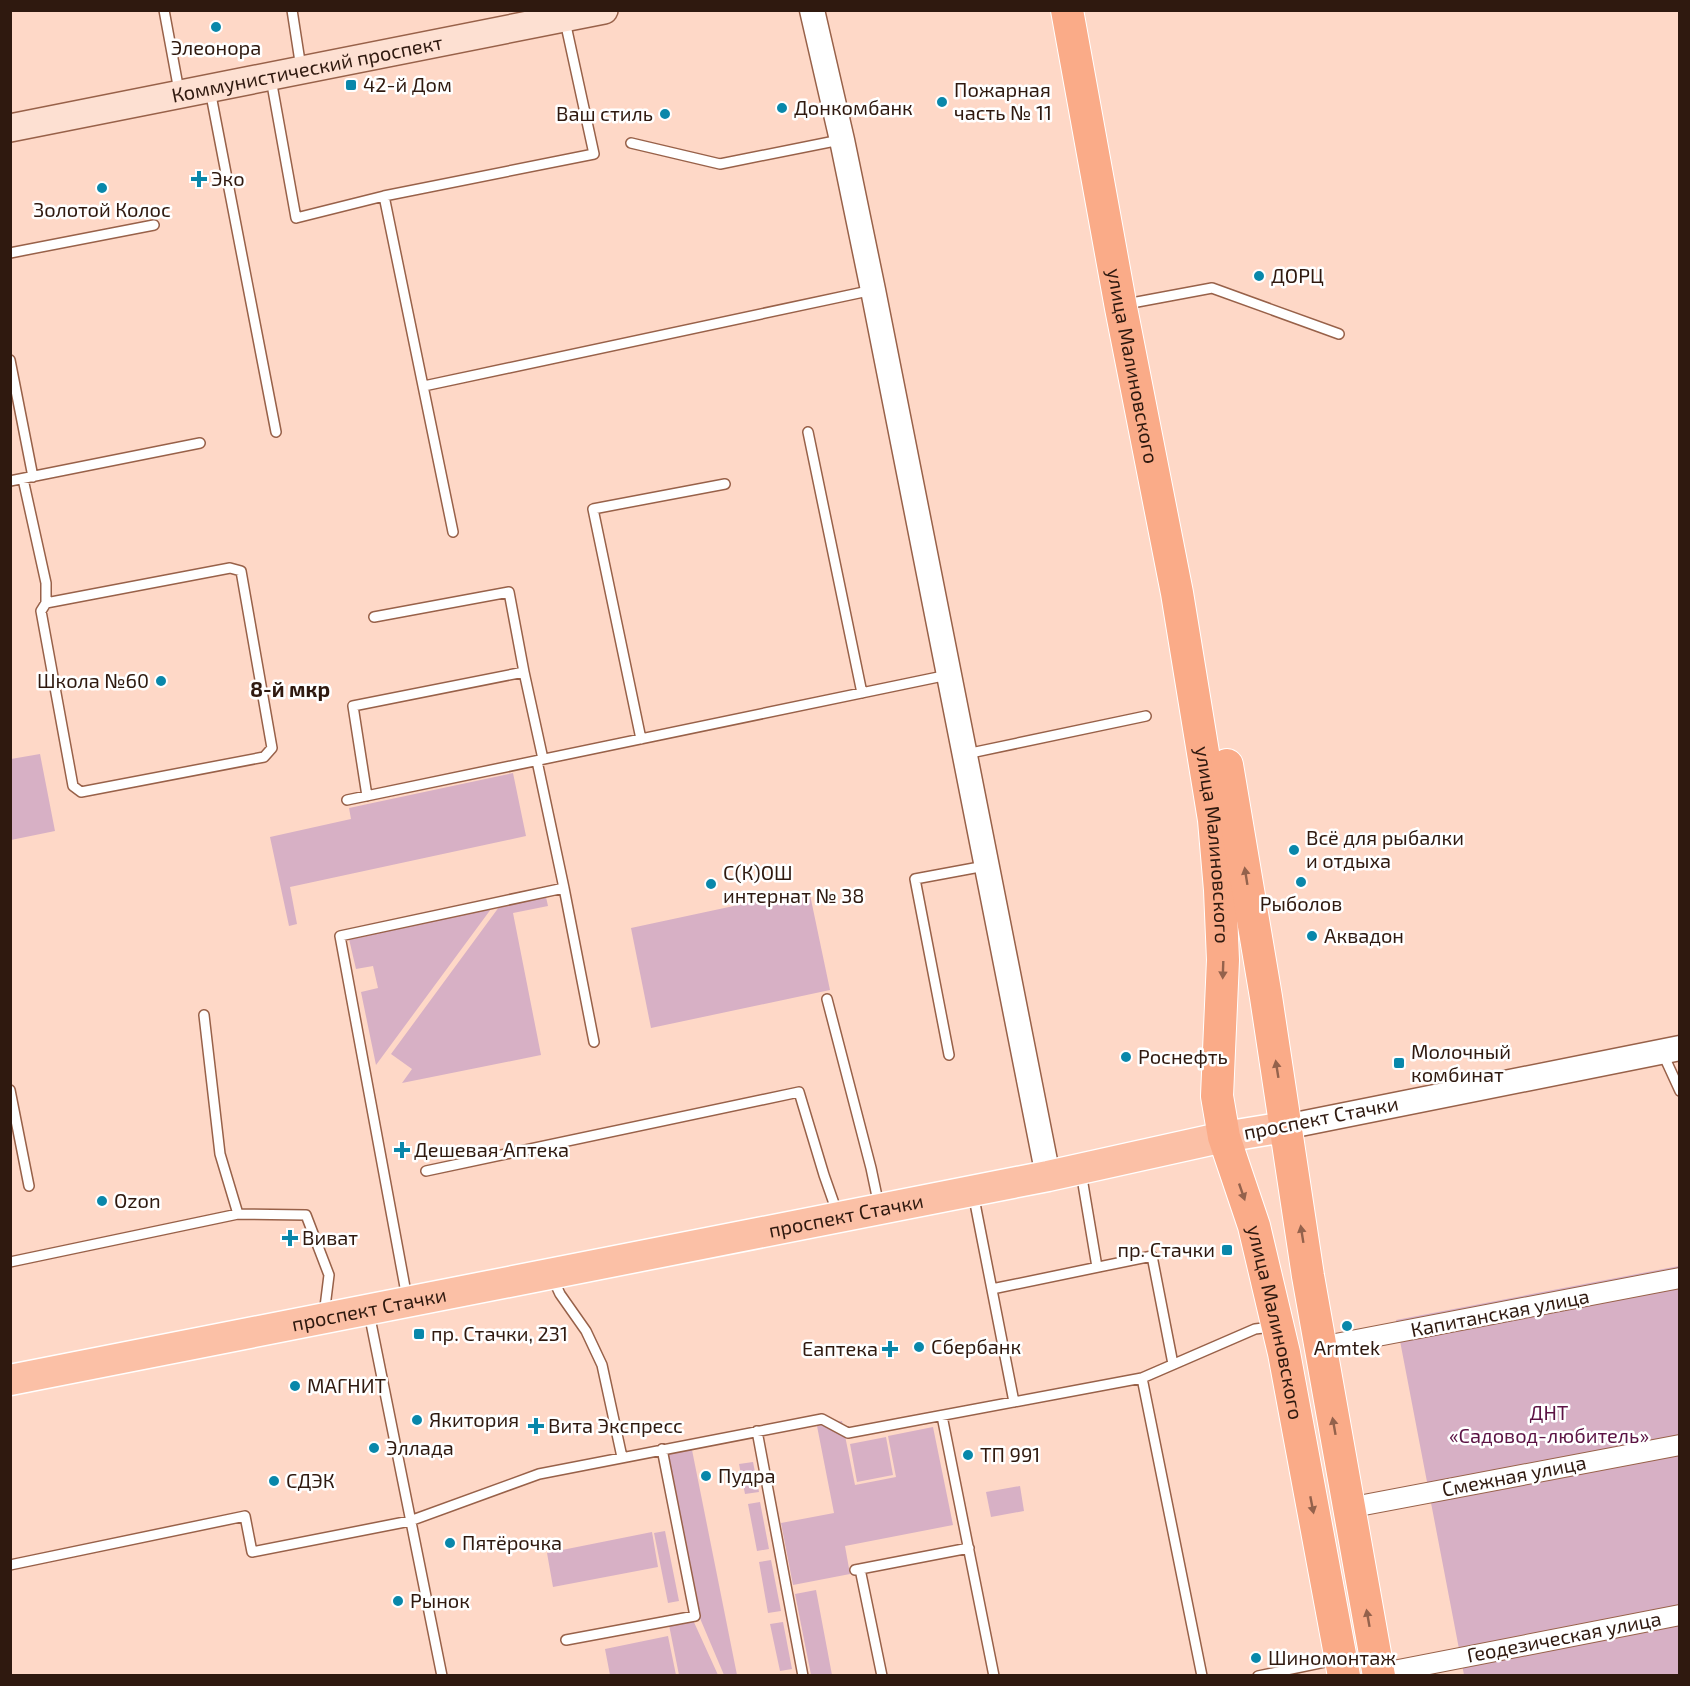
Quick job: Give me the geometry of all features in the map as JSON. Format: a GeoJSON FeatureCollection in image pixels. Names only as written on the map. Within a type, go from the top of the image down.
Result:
{"type":"FeatureCollection","features":[{"type":"Feature","properties":{"kind":"highway","name":"улица Малиновского"},"geometry":{"type":"LineString","coordinates":[[1067,10],[1121,308],[1177,593],[1214,820],[1223,960],[1217,1096],[1224,1137],[1254,1226],[1278,1327],[1342,1667]]}},
{"type":"Feature","properties":{"kind":"highway","name":"улица Малиновского"},"geometry":{"type":"LineString","coordinates":[[1086,10],[1137,302],[1236,816],[1320,1347],[1378,1675]]}},
{"type":"Feature","properties":{"kind":"main road","name":"Коммунистический проспект"},"geometry":{"type":"LineString","coordinates":[[10,128],[604,10]]}},
{"type":"Feature","properties":{"kind":"main road","name":"проспект Стачки"},"geometry":{"type":"LineString","coordinates":[[10,1380],[1048,1176],[1224,1137],[1285,1127]]}},
{"type":"Feature","properties":{"kind":"street"},"geometry":{"type":"LineString","coordinates":[[812,10],[873,291],[1048,1176]]}},
{"type":"Feature","properties":{"kind":"street","name":"проспект Стачки"},"geometry":{"type":"LineString","coordinates":[[1285,1127],[1671,1050]]}},
{"type":"Feature","properties":{"kind":"street","name":"Капитанская улица"},"geometry":{"type":"LineString","coordinates":[[1320,1347],[1680,1278]]}},
{"type":"Feature","properties":{"kind":"street","name":"Смежная улица"},"geometry":{"type":"LineString","coordinates":[[1348,1508],[1680,1445]]}},
{"type":"Feature","properties":{"kind":"street","name":"Геодезическая улица"},"geometry":{"type":"LineString","coordinates":[[1378,1675],[1680,1615]]}},
{"type":"Feature","properties":{"kind":"lane"},"geometry":{"type":"LineString","coordinates":[[164,10],[180,94]]}},
{"type":"Feature","properties":{"kind":"lane"},"geometry":{"type":"LineString","coordinates":[[292,10],[302,70]]}},
{"type":"Feature","properties":{"kind":"lane"},"geometry":{"type":"LineString","coordinates":[[271,76],[296,218],[384,196],[594,154],[564,18]]}},
{"type":"Feature","properties":{"kind":"lane"},"geometry":{"type":"LineString","coordinates":[[210,88],[276,432]]}},
{"type":"Feature","properties":{"kind":"lane"},"geometry":{"type":"LineString","coordinates":[[631,143],[720,164],[842,140]]}},
{"type":"Feature","properties":{"kind":"lane"},"geometry":{"type":"LineString","coordinates":[[384,196],[453,532]]}},
{"type":"Feature","properties":{"kind":"lane"},"geometry":{"type":"LineString","coordinates":[[10,253],[154,225]]}},
{"type":"Feature","properties":{"kind":"lane"},"geometry":{"type":"LineString","coordinates":[[1137,302],[1212,288],[1339,334]]}},
{"type":"Feature","properties":{"kind":"lane"},"geometry":{"type":"LineString","coordinates":[[424,386],[873,291]]}},
{"type":"Feature","properties":{"kind":"lane"},"geometry":{"type":"LineString","coordinates":[[10,360],[33,477]]}},
{"type":"Feature","properties":{"kind":"lane"},"geometry":{"type":"LineString","coordinates":[[808,432],[862,693]]}},
{"type":"Feature","properties":{"kind":"lane"},"geometry":{"type":"LineString","coordinates":[[10,481],[200,443]]}},
{"type":"Feature","properties":{"kind":"lane"},"geometry":{"type":"LineString","coordinates":[[23,479],[46,583],[46,603],[41,611],[74,786],[81,792],[264,757],[272,748],[241,572],[230,568],[46,603]]}},
{"type":"Feature","properties":{"kind":"lane"},"geometry":{"type":"LineString","coordinates":[[641,739],[593,509],[725,484]]}},
{"type":"Feature","properties":{"kind":"lane"},"geometry":{"type":"LineString","coordinates":[[374,617],[509,592],[594,1042]]}},
{"type":"Feature","properties":{"kind":"lane"},"geometry":{"type":"LineString","coordinates":[[367,796],[353,706],[524,672]]}},
{"type":"Feature","properties":{"kind":"lane"},"geometry":{"type":"LineString","coordinates":[[347,800],[950,675]]}},
{"type":"Feature","properties":{"kind":"lane"},"geometry":{"type":"LineString","coordinates":[[966,754],[1146,716]]}},
{"type":"Feature","properties":{"kind":"lane"},"geometry":{"type":"LineString","coordinates":[[949,1055],[915,879],[987,866]]}},
{"type":"Feature","properties":{"kind":"lane"},"geometry":{"type":"LineString","coordinates":[[408,1301],[340,936],[564,888]]}},
{"type":"Feature","properties":{"kind":"lane"},"geometry":{"type":"LineString","coordinates":[[827,999],[871,1168],[879,1208]]}},
{"type":"Feature","properties":{"kind":"lane"},"geometry":{"type":"LineString","coordinates":[[204,1015],[220,1154],[238,1214]]}},
{"type":"Feature","properties":{"kind":"lane"},"geometry":{"type":"LineString","coordinates":[[1671,1050],[1680,1091]]}},
{"type":"Feature","properties":{"kind":"lane"},"geometry":{"type":"LineString","coordinates":[[10,1090],[29,1186]]}},
{"type":"Feature","properties":{"kind":"lane"},"geometry":{"type":"LineString","coordinates":[[426,1172],[799,1092],[839,1216]]}},
{"type":"Feature","properties":{"kind":"lane"},"geometry":{"type":"LineString","coordinates":[[1080,1169],[1097,1267]]}},
{"type":"Feature","properties":{"kind":"lane"},"geometry":{"type":"LineString","coordinates":[[973,1191],[1014,1402]]}},
{"type":"Feature","properties":{"kind":"lane"},"geometry":{"type":"LineString","coordinates":[[10,1263],[238,1214],[306,1215],[329,1275],[323,1318]]}},
{"type":"Feature","properties":{"kind":"lane"},"geometry":{"type":"LineString","coordinates":[[992,1289],[1152,1256],[1173,1364]]}},
{"type":"Feature","properties":{"kind":"lane"},"geometry":{"type":"LineString","coordinates":[[551,1274],[560,1293],[586,1331],[602,1365],[622,1457]]}},
{"type":"Feature","properties":{"kind":"lane"},"geometry":{"type":"LineString","coordinates":[[368,1309],[442,1676]]}},
{"type":"Feature","properties":{"kind":"lane"},"geometry":{"type":"LineString","coordinates":[[10,1565],[245,1516],[252,1552],[410,1521],[539,1474],[662,1449],[822,1419],[848,1433],[1142,1378],[1255,1329],[1278,1327]]}},
{"type":"Feature","properties":{"kind":"lane"},"geometry":{"type":"LineString","coordinates":[[1142,1378],[1202,1676]]}},
{"type":"Feature","properties":{"kind":"lane"},"geometry":{"type":"LineString","coordinates":[[942,1416],[994,1676]]}},
{"type":"Feature","properties":{"kind":"lane"},"geometry":{"type":"LineString","coordinates":[[757,1431],[803,1676]]}},
{"type":"Feature","properties":{"kind":"lane"},"geometry":{"type":"LineString","coordinates":[[566,1640],[695,1616],[662,1449]]}},
{"type":"Feature","properties":{"kind":"lane"},"geometry":{"type":"LineString","coordinates":[[882,1676],[857,1570],[969,1548]]}},
{"type":"Feature","properties":{"kind":"lane"},"geometry":{"type":"LineString","coordinates":[[1258,1676],[1342,1667]]}},
{"type":"Feature","properties":{"kind":"green space"},"geometry":{"type":"Polygon","coordinates":[[[40,754],[55,831],[11,840],[11,759],[40,754]]]}},
{"type":"Feature","properties":{"kind":"green space"},"geometry":{"type":"Polygon","coordinates":[[[513,773],[526,836],[290,887],[297,924],[289,926],[270,837],[351,819],[349,808],[513,773]]]}},
{"type":"Feature","properties":{"kind":"green space"},"geometry":{"type":"Polygon","coordinates":[[[809,890],[830,990],[651,1028],[631,928],[809,890]]]}},
{"type":"Feature","properties":{"kind":"green space"},"geometry":{"type":"Polygon","coordinates":[[[546,897],[548,906],[513,913],[541,1055],[402,1083],[412,1069],[391,1054],[499,907],[546,897]]]}},
{"type":"Feature","properties":{"kind":"green space"},"geometry":{"type":"Polygon","coordinates":[[[491,909],[376,1065],[361,992],[378,988],[373,966],[356,969],[349,939],[491,909]]]}},
{"type":"Feature","properties":{"kind":"green space","name":"ДНТ «Садовод-любитель»"},"geometry":{"type":"Polygon","coordinates":[[[1679,1266],[1679,1675],[1464,1675],[1396,1320],[1679,1266]]]}},
{"type":"Feature","properties":{"kind":"green space"},"geometry":{"type":"Polygon","coordinates":[[[842,1421],[855,1485],[896,1477],[888,1436],[933,1427],[953,1525],[845,1546],[850,1574],[793,1585],[781,1523],[834,1513],[817,1426],[842,1421]]]}},
{"type":"Feature","properties":{"kind":"green space"},"geometry":{"type":"Polygon","coordinates":[[[886,1437],[893,1475],[857,1482],[850,1444],[886,1437]]]}},
{"type":"Feature","properties":{"kind":"green space"},"geometry":{"type":"Polygon","coordinates":[[[692,1450],[737,1675],[724,1675],[699,1616],[668,1454],[692,1450]]]}},
{"type":"Feature","properties":{"kind":"green space"},"geometry":{"type":"Polygon","coordinates":[[[753,1462],[759,1492],[745,1494],[739,1464],[753,1462]]]}},
{"type":"Feature","properties":{"kind":"green space"},"geometry":{"type":"Polygon","coordinates":[[[1020,1486],[1024,1511],[991,1517],[986,1492],[1020,1486]]]}},
{"type":"Feature","properties":{"kind":"green space"},"geometry":{"type":"Polygon","coordinates":[[[760,1502],[769,1549],[757,1551],[748,1504],[760,1502]]]}},
{"type":"Feature","properties":{"kind":"green space"},"geometry":{"type":"Polygon","coordinates":[[[665,1531],[679,1601],[668,1603],[654,1533],[665,1531]]]}},
{"type":"Feature","properties":{"kind":"green space"},"geometry":{"type":"Polygon","coordinates":[[[652,1532],[658,1567],[553,1587],[547,1553],[652,1532]]]}},
{"type":"Feature","properties":{"kind":"green space"},"geometry":{"type":"Polygon","coordinates":[[[771,1560],[781,1611],[768,1613],[759,1562],[771,1560]]]}},
{"type":"Feature","properties":{"kind":"green space"},"geometry":{"type":"Polygon","coordinates":[[[816,1590],[832,1675],[811,1675],[795,1594],[816,1590]]]}},
{"type":"Feature","properties":{"kind":"green space"},"geometry":{"type":"Polygon","coordinates":[[[693,1620],[718,1675],[679,1675],[669,1625],[693,1620]]]}},
{"type":"Feature","properties":{"kind":"green space"},"geometry":{"type":"Polygon","coordinates":[[[783,1622],[792,1669],[780,1671],[770,1624],[783,1622]]]}},
{"type":"Feature","properties":{"kind":"green space"},"geometry":{"type":"Polygon","coordinates":[[[668,1636],[676,1675],[610,1675],[605,1649],[668,1636]]]}},
{"type":"Feature","properties":{"kind":"place","name":"Элеонора"},"geometry":{"type":"Point","coordinates":[216,27]}},
{"type":"Feature","properties":{"kind":"place","name":"42-й Дом"},"geometry":{"type":"Point","coordinates":[351,85]}},
{"type":"Feature","properties":{"kind":"place","name":"Пожарная часть № 11"},"geometry":{"type":"Point","coordinates":[942,102]}},
{"type":"Feature","properties":{"kind":"place","name":"Донкомбанк"},"geometry":{"type":"Point","coordinates":[782,108]}},
{"type":"Feature","properties":{"kind":"place","name":"Ваш стиль"},"geometry":{"type":"Point","coordinates":[665,114]}},
{"type":"Feature","properties":{"kind":"place","name":"Эко"},"geometry":{"type":"Point","coordinates":[199,179]}},
{"type":"Feature","properties":{"kind":"place","name":"Золотой Колос"},"geometry":{"type":"Point","coordinates":[102,188]}},
{"type":"Feature","properties":{"kind":"place","name":"ДОРЦ"},"geometry":{"type":"Point","coordinates":[1259,276]}},
{"type":"Feature","properties":{"kind":"place","name":"Школа №60"},"geometry":{"type":"Point","coordinates":[161,681]}},
{"type":"Feature","properties":{"kind":"place","name":"Всё для рыбалки и отдыха"},"geometry":{"type":"Point","coordinates":[1294,850]}},
{"type":"Feature","properties":{"kind":"place","name":"Рыболов"},"geometry":{"type":"Point","coordinates":[1301,882]}},
{"type":"Feature","properties":{"kind":"place","name":"С(К)ОШ интернат № 38"},"geometry":{"type":"Point","coordinates":[711,884]}},
{"type":"Feature","properties":{"kind":"place","name":"Аквадон"},"geometry":{"type":"Point","coordinates":[1312,936]}},
{"type":"Feature","properties":{"kind":"place","name":"Роснефть"},"geometry":{"type":"Point","coordinates":[1126,1057]}},
{"type":"Feature","properties":{"kind":"place","name":"Молочный комбинат"},"geometry":{"type":"Point","coordinates":[1399,1063]}},
{"type":"Feature","properties":{"kind":"place","name":"Дешевая Аптека"},"geometry":{"type":"Point","coordinates":[402,1150]}},
{"type":"Feature","properties":{"kind":"place","name":"Ozon"},"geometry":{"type":"Point","coordinates":[102,1201]}},
{"type":"Feature","properties":{"kind":"place","name":"Виват"},"geometry":{"type":"Point","coordinates":[290,1238]}},
{"type":"Feature","properties":{"kind":"place","name":"пр. Стачки"},"geometry":{"type":"Point","coordinates":[1227,1250]}},
{"type":"Feature","properties":{"kind":"place","name":"Armtek"},"geometry":{"type":"Point","coordinates":[1347,1326]}},
{"type":"Feature","properties":{"kind":"place","name":"пр. Стачки, 231"},"geometry":{"type":"Point","coordinates":[419,1334]}},
{"type":"Feature","properties":{"kind":"place","name":"Сбербанк"},"geometry":{"type":"Point","coordinates":[919,1347]}},
{"type":"Feature","properties":{"kind":"place","name":"Еаптека"},"geometry":{"type":"Point","coordinates":[890,1349]}},
{"type":"Feature","properties":{"kind":"place","name":"МАГНИТ"},"geometry":{"type":"Point","coordinates":[295,1386]}},
{"type":"Feature","properties":{"kind":"place","name":"Якитория"},"geometry":{"type":"Point","coordinates":[417,1420]}},
{"type":"Feature","properties":{"kind":"place","name":"Вита Экспресс"},"geometry":{"type":"Point","coordinates":[536,1426]}},
{"type":"Feature","properties":{"kind":"place","name":"Эллада"},"geometry":{"type":"Point","coordinates":[374,1448]}},
{"type":"Feature","properties":{"kind":"place","name":"ТП 991"},"geometry":{"type":"Point","coordinates":[968,1455]}},
{"type":"Feature","properties":{"kind":"place","name":"Пудра"},"geometry":{"type":"Point","coordinates":[706,1476]}},
{"type":"Feature","properties":{"kind":"place","name":"СДЭК"},"geometry":{"type":"Point","coordinates":[274,1481]}},
{"type":"Feature","properties":{"kind":"place","name":"Пятёрочка"},"geometry":{"type":"Point","coordinates":[450,1543]}},
{"type":"Feature","properties":{"kind":"place","name":"Рынок"},"geometry":{"type":"Point","coordinates":[398,1601]}},
{"type":"Feature","properties":{"kind":"place","name":"Шиномонтаж"},"geometry":{"type":"Point","coordinates":[1256,1658]}},
{"type":"Feature","properties":{"kind":"district","name":"8-й мкр"},"geometry":{"type":"Point","coordinates":[290,690]}}]}
